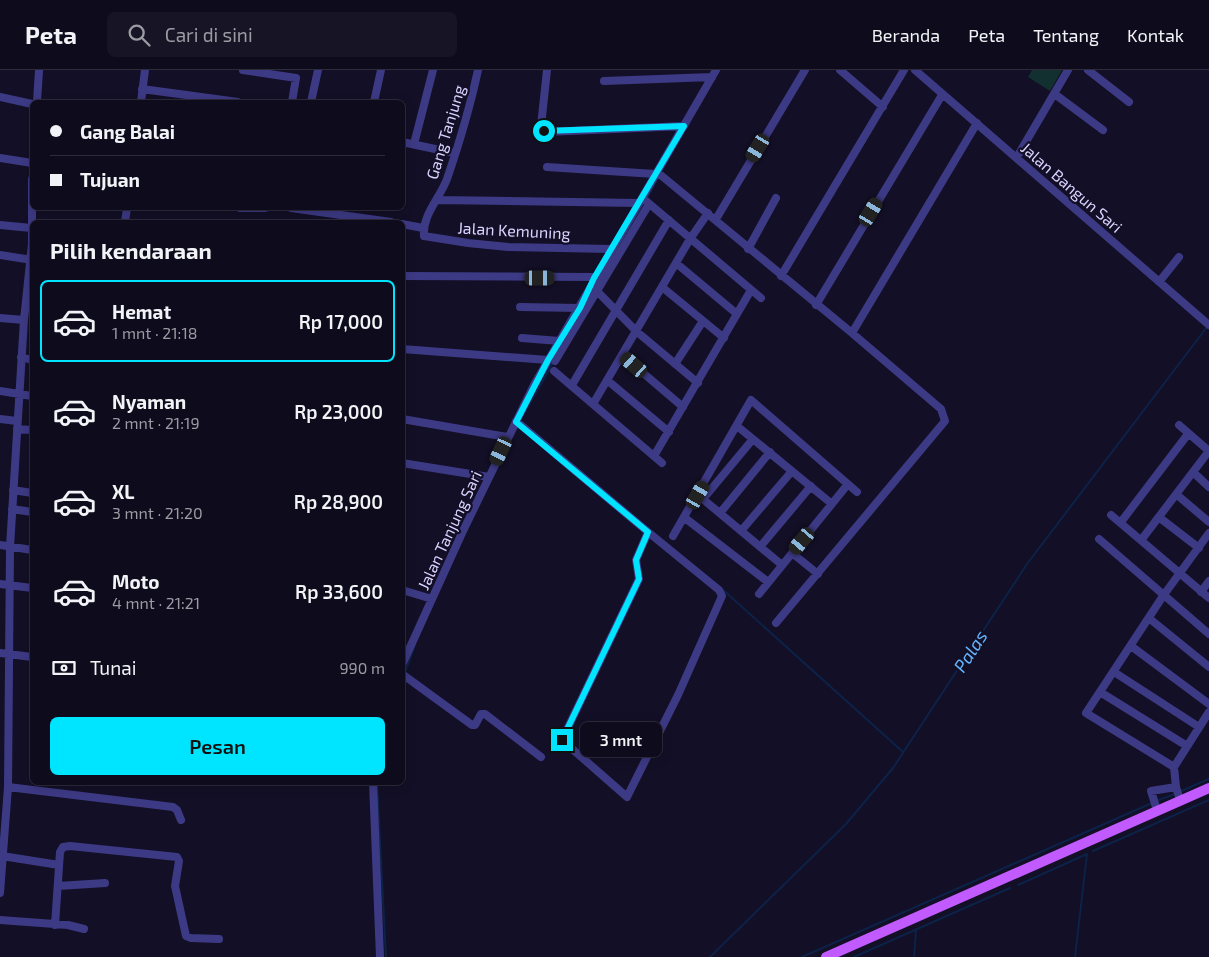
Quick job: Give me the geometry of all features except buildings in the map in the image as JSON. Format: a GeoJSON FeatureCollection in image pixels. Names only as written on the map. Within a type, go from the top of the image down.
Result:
{"type":"FeatureCollection","features":[{"type":"Feature","properties":{"kind":"main road"},"geometry":{"type":"LineString","coordinates":[[826,957],[1209,788]]}},
{"type":"Feature","properties":{"kind":"street"},"geometry":{"type":"LineString","coordinates":[[37,100],[39,70]]}},
{"type":"Feature","properties":{"kind":"street"},"geometry":{"type":"LineString","coordinates":[[140,100],[145,70]]}},
{"type":"Feature","properties":{"kind":"street"},"geometry":{"type":"LineString","coordinates":[[243,70],[296,78],[292,100]]}},
{"type":"Feature","properties":{"kind":"street"},"geometry":{"type":"LineString","coordinates":[[311,100],[318,70]]}},
{"type":"Feature","properties":{"kind":"street"},"geometry":{"type":"LineString","coordinates":[[374,100],[382,70]]}},
{"type":"Feature","properties":{"kind":"street"},"geometry":{"type":"LineString","coordinates":[[414,144],[433,70]]}},
{"type":"Feature","properties":{"kind":"street","name":"Gang Tanjung"},"geometry":{"type":"LineString","coordinates":[[423,228],[447,180],[478,70]]}},
{"type":"Feature","properties":{"kind":"street"},"geometry":{"type":"LineString","coordinates":[[547,70],[541,126],[546,132],[684,126]]}},
{"type":"Feature","properties":{"kind":"street"},"geometry":{"type":"LineString","coordinates":[[716,219],[805,70]]}},
{"type":"Feature","properties":{"kind":"street"},"geometry":{"type":"LineString","coordinates":[[840,70],[883,107]]}},
{"type":"Feature","properties":{"kind":"street"},"geometry":{"type":"LineString","coordinates":[[781,276],[904,70]]}},
{"type":"Feature","properties":{"kind":"street","name":"Jalan Bangun Sari"},"geometry":{"type":"LineString","coordinates":[[915,70],[1206,321]]}},
{"type":"Feature","properties":{"kind":"street"},"geometry":{"type":"LineString","coordinates":[[1017,157],[1056,95],[1068,70]]}},
{"type":"Feature","properties":{"kind":"street"},"geometry":{"type":"LineString","coordinates":[[1088,70],[1129,102]]}},
{"type":"Feature","properties":{"kind":"street"},"geometry":{"type":"LineString","coordinates":[[604,82],[714,73]]}},
{"type":"Feature","properties":{"kind":"street","name":"Jalan Tanjung Sari"},"geometry":{"type":"LineString","coordinates":[[405,658],[507,437],[518,423],[580,308],[594,288],[594,278],[611,248],[643,201],[656,173],[714,73]]}},
{"type":"Feature","properties":{"kind":"street"},"geometry":{"type":"LineString","coordinates":[[142,90],[222,100]]}},
{"type":"Feature","properties":{"kind":"street"},"geometry":{"type":"LineString","coordinates":[[816,305],[942,95]]}},
{"type":"Feature","properties":{"kind":"street"},"geometry":{"type":"LineString","coordinates":[[1056,95],[1103,130]]}},
{"type":"Feature","properties":{"kind":"street"},"geometry":{"type":"LineString","coordinates":[[0,98],[30,104]]}},
{"type":"Feature","properties":{"kind":"street"},"geometry":{"type":"LineString","coordinates":[[852,333],[977,123]]}},
{"type":"Feature","properties":{"kind":"street"},"geometry":{"type":"LineString","coordinates":[[405,142],[454,153]]}},
{"type":"Feature","properties":{"kind":"street"},"geometry":{"type":"LineString","coordinates":[[0,158],[30,163]]}},
{"type":"Feature","properties":{"kind":"street"},"geometry":{"type":"LineString","coordinates":[[547,167],[656,173],[716,219],[781,276],[852,333],[941,409],[945,421],[776,623]]}},
{"type":"Feature","properties":{"kind":"street"},"geometry":{"type":"LineString","coordinates":[[748,248],[776,198]]}},
{"type":"Feature","properties":{"kind":"street"},"geometry":{"type":"LineString","coordinates":[[437,200],[643,201],[761,298]]}},
{"type":"Feature","properties":{"kind":"street"},"geometry":{"type":"LineString","coordinates":[[522,338],[560,345],[643,201]]}},
{"type":"Feature","properties":{"kind":"street"},"geometry":{"type":"LineString","coordinates":[[302,210],[355,220]]}},
{"type":"Feature","properties":{"kind":"street"},"geometry":{"type":"LineString","coordinates":[[593,404],[690,239],[708,213]]}},
{"type":"Feature","properties":{"kind":"street"},"geometry":{"type":"LineString","coordinates":[[572,385],[668,220]]}},
{"type":"Feature","properties":{"kind":"street"},"geometry":{"type":"LineString","coordinates":[[0,225],[30,228]]}},
{"type":"Feature","properties":{"kind":"street"},"geometry":{"type":"LineString","coordinates":[[405,226],[423,228]]}},
{"type":"Feature","properties":{"kind":"street","name":"Jalan Kemuning"},"geometry":{"type":"LineString","coordinates":[[423,228],[424,236],[468,243],[508,247],[611,248]]}},
{"type":"Feature","properties":{"kind":"street"},"geometry":{"type":"LineString","coordinates":[[0,254],[30,260]]}},
{"type":"Feature","properties":{"kind":"street"},"geometry":{"type":"LineString","coordinates":[[1160,282],[1179,257]]}},
{"type":"Feature","properties":{"kind":"street"},"geometry":{"type":"LineString","coordinates":[[676,263],[737,314]]}},
{"type":"Feature","properties":{"kind":"street"},"geometry":{"type":"LineString","coordinates":[[0,893],[3,799],[8,787],[4,585],[10,547],[23,333],[30,275]]}},
{"type":"Feature","properties":{"kind":"street"},"geometry":{"type":"LineString","coordinates":[[405,276],[594,278]]}},
{"type":"Feature","properties":{"kind":"street"},"geometry":{"type":"LineString","coordinates":[[662,287],[724,338]]}},
{"type":"Feature","properties":{"kind":"street"},"geometry":{"type":"LineString","coordinates":[[594,288],[636,331],[698,383]]}},
{"type":"Feature","properties":{"kind":"street"},"geometry":{"type":"LineString","coordinates":[[654,456],[751,290]]}},
{"type":"Feature","properties":{"kind":"street"},"geometry":{"type":"LineString","coordinates":[[520,307],[580,308]]}},
{"type":"Feature","properties":{"kind":"street"},"geometry":{"type":"LineString","coordinates":[[1206,321],[1209,311]]}},
{"type":"Feature","properties":{"kind":"street"},"geometry":{"type":"LineString","coordinates":[[0,318],[24,320]]}},
{"type":"Feature","properties":{"kind":"street"},"geometry":{"type":"LineString","coordinates":[[675,364],[703,321]]}},
{"type":"Feature","properties":{"kind":"street"},"geometry":{"type":"LineString","coordinates":[[23,333],[30,335]]}},
{"type":"Feature","properties":{"kind":"street"},"geometry":{"type":"LineString","coordinates":[[405,349],[552,361]]}},
{"type":"Feature","properties":{"kind":"street"},"geometry":{"type":"LineString","coordinates":[[622,355],[683,407]]}},
{"type":"Feature","properties":{"kind":"street"},"geometry":{"type":"LineString","coordinates":[[22,358],[30,360]]}},
{"type":"Feature","properties":{"kind":"street"},"geometry":{"type":"LineString","coordinates":[[554,371],[662,463]]}},
{"type":"Feature","properties":{"kind":"street"},"geometry":{"type":"LineString","coordinates":[[607,380],[669,432]]}},
{"type":"Feature","properties":{"kind":"street"},"geometry":{"type":"LineString","coordinates":[[0,391],[30,396]]}},
{"type":"Feature","properties":{"kind":"street"},"geometry":{"type":"LineString","coordinates":[[700,497],[752,400],[857,492]]}},
{"type":"Feature","properties":{"kind":"street"},"geometry":{"type":"LineString","coordinates":[[0,419],[30,429]]}},
{"type":"Feature","properties":{"kind":"street"},"geometry":{"type":"LineString","coordinates":[[405,420],[507,437]]}},
{"type":"Feature","properties":{"kind":"street"},"geometry":{"type":"LineString","coordinates":[[518,423],[719,590],[722,596],[678,695],[627,797],[562,740],[639,579],[636,560],[648,532]]}},
{"type":"Feature","properties":{"kind":"street"},"geometry":{"type":"LineString","coordinates":[[1142,540],[1209,451],[1179,425]]}},
{"type":"Feature","properties":{"kind":"street"},"geometry":{"type":"LineString","coordinates":[[737,426],[832,504]]}},
{"type":"Feature","properties":{"kind":"street"},"geometry":{"type":"LineString","coordinates":[[1121,522],[1188,434]]}},
{"type":"Feature","properties":{"kind":"street"},"geometry":{"type":"LineString","coordinates":[[673,536],[700,497],[753,439]]}},
{"type":"Feature","properties":{"kind":"street"},"geometry":{"type":"LineString","coordinates":[[720,513],[770,452]]}},
{"type":"Feature","properties":{"kind":"street"},"geometry":{"type":"LineString","coordinates":[[405,463],[489,477]]}},
{"type":"Feature","properties":{"kind":"street"},"geometry":{"type":"LineString","coordinates":[[741,531],[792,471]]}},
{"type":"Feature","properties":{"kind":"street"},"geometry":{"type":"LineString","coordinates":[[1193,472],[1209,487]]}},
{"type":"Feature","properties":{"kind":"street"},"geometry":{"type":"LineString","coordinates":[[759,594],[848,484]]}},
{"type":"Feature","properties":{"kind":"street"},"geometry":{"type":"LineString","coordinates":[[760,547],[811,486]]}},
{"type":"Feature","properties":{"kind":"street"},"geometry":{"type":"LineString","coordinates":[[13,490],[30,493]]}},
{"type":"Feature","properties":{"kind":"street"},"geometry":{"type":"LineString","coordinates":[[1176,494],[1209,522]]}},
{"type":"Feature","properties":{"kind":"street"},"geometry":{"type":"LineString","coordinates":[[700,497],[782,565]]}},
{"type":"Feature","properties":{"kind":"street"},"geometry":{"type":"LineString","coordinates":[[12,509],[30,512]]}},
{"type":"Feature","properties":{"kind":"street"},"geometry":{"type":"LineString","coordinates":[[1111,515],[1209,598]]}},
{"type":"Feature","properties":{"kind":"street"},"geometry":{"type":"LineString","coordinates":[[685,518],[768,582]]}},
{"type":"Feature","properties":{"kind":"street"},"geometry":{"type":"LineString","coordinates":[[1160,518],[1199,548]]}},
{"type":"Feature","properties":{"kind":"street"},"geometry":{"type":"LineString","coordinates":[[1174,766],[1086,713],[1150,619],[1163,596],[1209,533]]}},
{"type":"Feature","properties":{"kind":"street"},"geometry":{"type":"LineString","coordinates":[[1100,538],[1163,596],[1209,634]]}},
{"type":"Feature","properties":{"kind":"street"},"geometry":{"type":"LineString","coordinates":[[0,545],[30,550]]}},
{"type":"Feature","properties":{"kind":"street"},"geometry":{"type":"LineString","coordinates":[[792,553],[818,574]]}},
{"type":"Feature","properties":{"kind":"street"},"geometry":{"type":"LineString","coordinates":[[1201,592],[1209,581]]}},
{"type":"Feature","properties":{"kind":"street"},"geometry":{"type":"LineString","coordinates":[[4,585],[30,588]]}},
{"type":"Feature","properties":{"kind":"street"},"geometry":{"type":"LineString","coordinates":[[405,591],[432,599]]}},
{"type":"Feature","properties":{"kind":"street"},"geometry":{"type":"LineString","coordinates":[[1150,619],[1209,667]]}},
{"type":"Feature","properties":{"kind":"street"},"geometry":{"type":"LineString","coordinates":[[1131,646],[1209,704]]}},
{"type":"Feature","properties":{"kind":"street"},"geometry":{"type":"LineString","coordinates":[[4,654],[30,657]]}},
{"type":"Feature","properties":{"kind":"street"},"geometry":{"type":"LineString","coordinates":[[1114,672],[1199,727]]}},
{"type":"Feature","properties":{"kind":"street"},"geometry":{"type":"LineString","coordinates":[[405,676],[472,725],[475,725],[481,714],[485,714],[541,756]]}},
{"type":"Feature","properties":{"kind":"street"},"geometry":{"type":"LineString","coordinates":[[1100,692],[1187,746]]}},
{"type":"Feature","properties":{"kind":"street"},"geometry":{"type":"LineString","coordinates":[[1180,800],[1176,786],[1174,766],[1209,712]]}},
{"type":"Feature","properties":{"kind":"street"},"geometry":{"type":"LineString","coordinates":[[373,785],[380,957]]}},
{"type":"Feature","properties":{"kind":"street"},"geometry":{"type":"LineString","coordinates":[[1156,810],[1151,791],[1176,786]]}},
{"type":"Feature","properties":{"kind":"street"},"geometry":{"type":"LineString","coordinates":[[8,787],[173,807],[177,810],[180,820]]}},
{"type":"Feature","properties":{"kind":"street"},"geometry":{"type":"LineString","coordinates":[[56,925],[59,865],[61,849],[65,846],[177,857],[179,861],[175,886],[184,933],[191,938],[219,939]]}},
{"type":"Feature","properties":{"kind":"street"},"geometry":{"type":"LineString","coordinates":[[1,853],[59,865]]}},
{"type":"Feature","properties":{"kind":"street"},"geometry":{"type":"LineString","coordinates":[[58,886],[105,883]]}},
{"type":"Feature","properties":{"kind":"street"},"geometry":{"type":"LineString","coordinates":[[0,920],[68,925],[84,929]]}},
{"type":"Feature","properties":{"kind":"green space"},"geometry":{"type":"Polygon","coordinates":[[[1032,70],[1062,70],[1050,91],[1028,77],[1032,70]]]}},
{"type":"Feature","properties":{"kind":"waterway"},"geometry":{"type":"LineString","coordinates":[[647,198],[659,176]]}},
{"type":"Feature","properties":{"kind":"waterway"},"geometry":{"type":"LineString","coordinates":[[617,250],[644,202]]}},
{"type":"Feature","properties":{"kind":"waterway","name":"Palas"},"geometry":{"type":"LineString","coordinates":[[710,957],[846,824],[893,768],[1027,564],[1207,327]]}},
{"type":"Feature","properties":{"kind":"waterway"},"geometry":{"type":"LineString","coordinates":[[523,415],[553,363]]}},
{"type":"Feature","properties":{"kind":"waterway"},"geometry":{"type":"LineString","coordinates":[[721,588],[903,752]]}},
{"type":"Feature","properties":{"kind":"waterway"},"geometry":{"type":"LineString","coordinates":[[405,673],[415,645]]}},
{"type":"Feature","properties":{"kind":"waterway"},"geometry":{"type":"LineString","coordinates":[[1179,792],[1209,779]]}},
{"type":"Feature","properties":{"kind":"waterway"},"geometry":{"type":"LineString","coordinates":[[377,785],[386,957]]}},
{"type":"Feature","properties":{"kind":"waterway"},"geometry":{"type":"LineString","coordinates":[[1156,801],[1175,794]]}},
{"type":"Feature","properties":{"kind":"waterway"},"geometry":{"type":"LineString","coordinates":[[1093,851],[1209,800]]}},
{"type":"Feature","properties":{"kind":"waterway"},"geometry":{"type":"LineString","coordinates":[[802,957],[1152,803]]}},
{"type":"Feature","properties":{"kind":"waterway"},"geometry":{"type":"LineString","coordinates":[[1018,885],[1087,854]]}},
{"type":"Feature","properties":{"kind":"waterway"},"geometry":{"type":"LineString","coordinates":[[1075,957],[1087,854]]}},
{"type":"Feature","properties":{"kind":"waterway"},"geometry":{"type":"LineString","coordinates":[[854,957],[1010,888]]}},
{"type":"Feature","properties":{"kind":"waterway"},"geometry":{"type":"LineString","coordinates":[[914,957],[916,930]]}},
{"type":"Feature","properties":{"kind":"route"},"geometry":{"type":"LineString","coordinates":[[544,131],[684,126],[594,278],[580,308],[548,360],[516,422],[648,532],[635,563],[640,575],[639,579],[562,740]]}}]}
